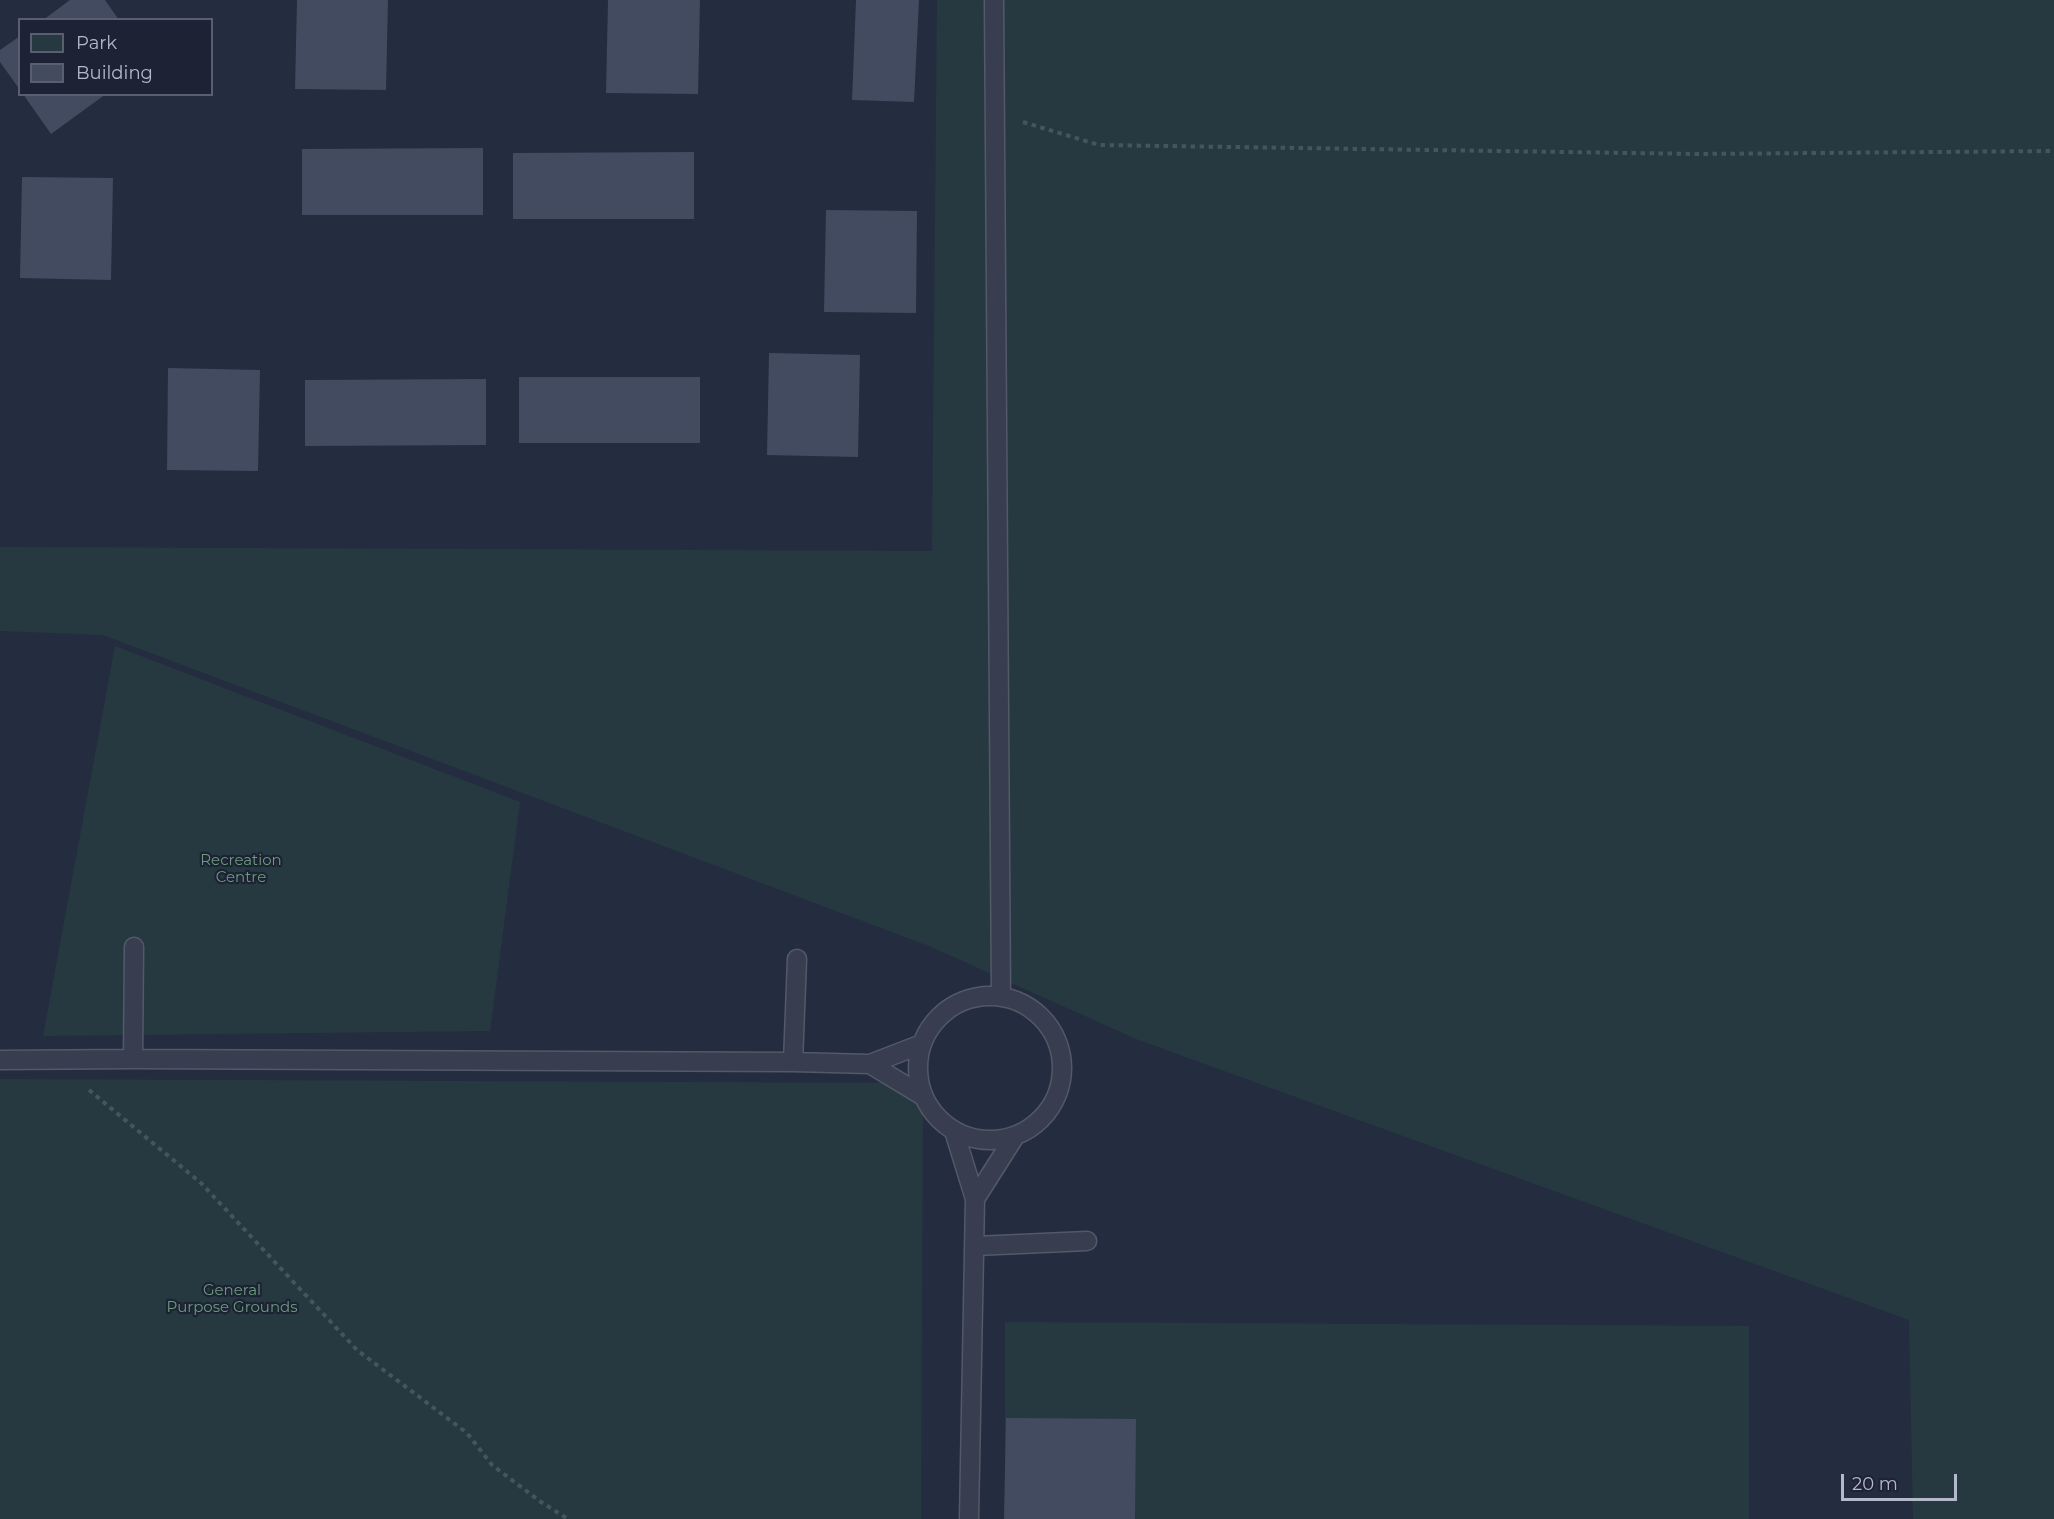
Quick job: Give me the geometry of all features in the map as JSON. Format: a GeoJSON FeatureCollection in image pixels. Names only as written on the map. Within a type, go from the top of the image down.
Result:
{"type":"FeatureCollection","features":[{"type":"Feature","properties":{"kind":"lane"},"geometry":{"type":"LineString","coordinates":[[994,0],[1001,997]]}},
{"type":"Feature","properties":{"kind":"lane"},"geometry":{"type":"LineString","coordinates":[[133,1059],[134,947]]}},
{"type":"Feature","properties":{"kind":"lane"},"geometry":{"type":"LineString","coordinates":[[793,1062],[797,959]]}},
{"type":"Feature","properties":{"kind":"lane"},"geometry":{"type":"LineString","coordinates":[[1001,997],[1021,1003],[1039,1015],[1052,1032],[1061,1051],[1063,1072],[1058,1093],[1049,1111],[1033,1126],[1015,1136],[994,1140],[974,1138],[954,1131],[936,1116],[923,1096],[918,1070],[922,1044],[929,1030],[953,1007],[976,998],[1001,997]]}},
{"type":"Feature","properties":{"kind":"lane"},"geometry":{"type":"LineString","coordinates":[[0,1060],[870,1064],[922,1044]]}},
{"type":"Feature","properties":{"kind":"lane"},"geometry":{"type":"LineString","coordinates":[[870,1064],[923,1096]]}},
{"type":"Feature","properties":{"kind":"lane"},"geometry":{"type":"LineString","coordinates":[[954,1131],[975,1199],[976,1246],[969,1519]]}},
{"type":"Feature","properties":{"kind":"lane"},"geometry":{"type":"LineString","coordinates":[[975,1199],[1015,1136]]}},
{"type":"Feature","properties":{"kind":"lane"},"geometry":{"type":"LineString","coordinates":[[976,1246],[1087,1241]]}},
{"type":"Feature","properties":{"kind":"path"},"geometry":{"type":"LineString","coordinates":[[995,114],[1099,145],[1697,154],[2054,152]]}},
{"type":"Feature","properties":{"kind":"path"},"geometry":{"type":"LineString","coordinates":[[51,1059],[201,1183],[357,1350],[467,1433],[492,1465],[568,1519]]}},
{"type":"Feature","properties":{"kind":"green space"},"geometry":{"type":"Polygon","coordinates":[[[937,0],[2054,0],[2054,1519],[1913,1519],[1909,1320],[1136,1039],[929,946],[103,635],[0,631],[0,547],[932,551],[937,0]]]}},
{"type":"Feature","properties":{"kind":"green space","name":"Recreation Centre"},"geometry":{"type":"Polygon","coordinates":[[[115,646],[520,802],[490,1031],[43,1036],[115,646]]]}},
{"type":"Feature","properties":{"kind":"green space","name":"General Purpose Grounds"},"geometry":{"type":"Polygon","coordinates":[[[0,1079],[923,1083],[921,1519],[0,1519],[0,1079]]]}},
{"type":"Feature","properties":{"kind":"green space"},"geometry":{"type":"Polygon","coordinates":[[[1005,1322],[1749,1326],[1749,1519],[1005,1519],[1005,1322]]]}},
{"type":"Feature","properties":{"kind":"building"},"geometry":{"type":"Polygon","coordinates":[[[70,0],[105,0],[118,18],[46,18],[70,0]]]}},
{"type":"Feature","properties":{"kind":"building"},"geometry":{"type":"Polygon","coordinates":[[[297,0],[388,0],[386,90],[295,89],[297,0]]]}},
{"type":"Feature","properties":{"kind":"building"},"geometry":{"type":"Polygon","coordinates":[[[608,0],[700,0],[698,94],[606,93],[608,0]]]}},
{"type":"Feature","properties":{"kind":"building"},"geometry":{"type":"Polygon","coordinates":[[[856,0],[919,0],[914,102],[852,100],[856,0]]]}},
{"type":"Feature","properties":{"kind":"building"},"geometry":{"type":"Polygon","coordinates":[[[18,37],[18,87],[0,62],[0,50],[18,37]]]}},
{"type":"Feature","properties":{"kind":"building"},"geometry":{"type":"Polygon","coordinates":[[[24,96],[103,96],[51,134],[24,96]]]}},
{"type":"Feature","properties":{"kind":"building"},"geometry":{"type":"Polygon","coordinates":[[[483,148],[483,215],[302,215],[302,149],[483,148]]]}},
{"type":"Feature","properties":{"kind":"building"},"geometry":{"type":"Polygon","coordinates":[[[694,152],[694,219],[513,219],[513,153],[694,152]]]}},
{"type":"Feature","properties":{"kind":"building"},"geometry":{"type":"Polygon","coordinates":[[[22,177],[113,178],[111,280],[20,278],[22,177]]]}},
{"type":"Feature","properties":{"kind":"building"},"geometry":{"type":"Polygon","coordinates":[[[826,210],[917,211],[916,313],[824,312],[826,210]]]}},
{"type":"Feature","properties":{"kind":"building"},"geometry":{"type":"Polygon","coordinates":[[[769,353],[860,355],[858,457],[767,455],[769,353]]]}},
{"type":"Feature","properties":{"kind":"building"},"geometry":{"type":"Polygon","coordinates":[[[168,368],[260,370],[258,471],[167,470],[168,368]]]}},
{"type":"Feature","properties":{"kind":"building"},"geometry":{"type":"Polygon","coordinates":[[[519,377],[700,377],[700,443],[519,443],[519,377]]]}},
{"type":"Feature","properties":{"kind":"building"},"geometry":{"type":"Polygon","coordinates":[[[486,379],[486,445],[305,446],[305,380],[486,379]]]}},
{"type":"Feature","properties":{"kind":"building"},"geometry":{"type":"Polygon","coordinates":[[[1006,1418],[1136,1419],[1135,1519],[1004,1519],[1006,1418]]]}}]}
